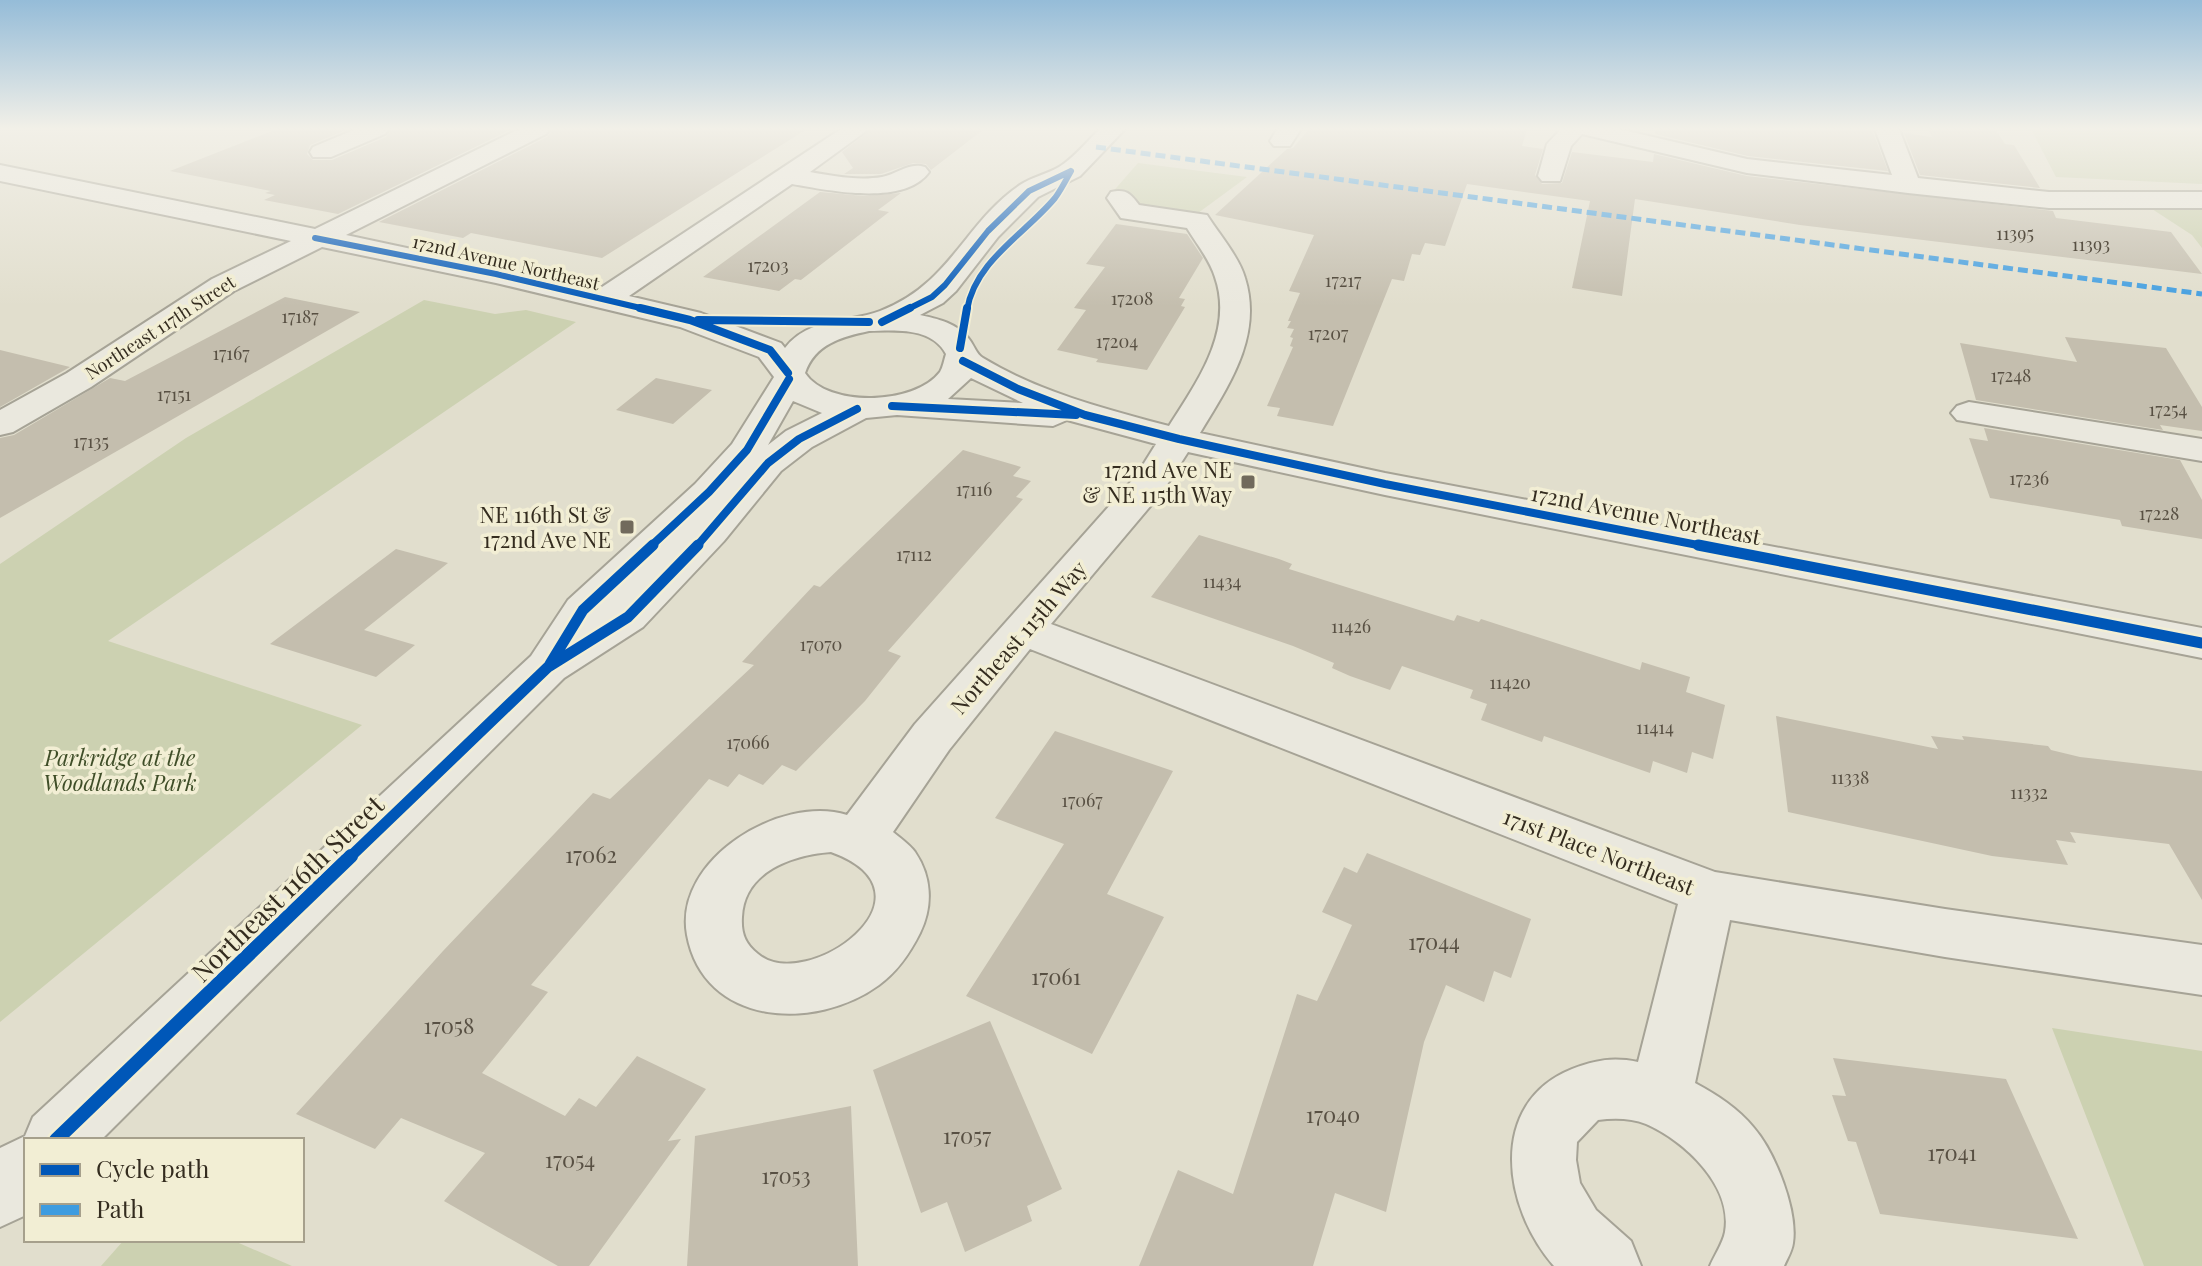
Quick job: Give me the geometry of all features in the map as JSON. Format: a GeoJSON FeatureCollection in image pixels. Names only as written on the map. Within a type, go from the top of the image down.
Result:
{"type":"FeatureCollection","features":[{"type":"Feature","properties":{"kind":"street","name":"172nd Avenue Northeast"},"geometry":{"type":"LineString","coordinates":[[73,188],[496,274],[690,320],[770,350],[801,393],[825,404],[1085,415]]}},
{"type":"Feature","properties":{"kind":"street","name":"Northeast 117th Street"},"geometry":{"type":"LineString","coordinates":[[0,424],[79,380],[223,285],[417,188]]}},
{"type":"Feature","properties":{"kind":"street"},"geometry":{"type":"LineString","coordinates":[[603,300],[770,188]]}},
{"type":"Feature","properties":{"kind":"street"},"geometry":{"type":"LineString","coordinates":[[876,322],[932,297],[988,231],[1035,188]]}},
{"type":"Feature","properties":{"kind":"street"},"geometry":{"type":"LineString","coordinates":[[961,354],[968,302],[981,276],[993,259],[1056,197],[1061,188]]}},
{"type":"Feature","properties":{"kind":"street"},"geometry":{"type":"LineString","coordinates":[[1937,188],[2049,200],[2202,200]]}},
{"type":"Feature","properties":{"kind":"street","name":"Northeast 115th Way"},"geometry":{"type":"LineString","coordinates":[[861,836],[932,737],[1150,483],[1217,377],[1232,339],[1236,309],[1230,276],[1197,221],[1130,212],[1120,198]]}},
{"type":"Feature","properties":{"kind":"street","name":"172nd Avenue Northeast"},"geometry":{"type":"LineString","coordinates":[[690,320],[912,324],[939,331],[961,354],[1018,389],[1085,415],[1179,439],[1385,484],[2202,643]]}},
{"type":"Feature","properties":{"kind":"street","name":"Northeast 116th Street"},"geometry":{"type":"LineString","coordinates":[[548,667],[583,610],[709,492],[747,450],[789,376],[791,359],[802,346],[832,331],[876,322]]}},
{"type":"Feature","properties":{"kind":"street","name":"Northeast 116th Street"},"geometry":{"type":"LineString","coordinates":[[58,1138],[548,667],[628,617],[710,532],[768,463],[799,439],[874,407],[920,399],[942,388],[957,375],[961,354]]}},
{"type":"Feature","properties":{"kind":"street"},"geometry":{"type":"LineString","coordinates":[[1969,413],[2202,450]]}},
{"type":"Feature","properties":{"kind":"street","name":"171st Place Northeast"},"geometry":{"type":"LineString","coordinates":[[1024,630],[1712,894],[1945,933],[2202,970]]}},
{"type":"Feature","properties":{"kind":"street"},"geometry":{"type":"LineString","coordinates":[[1660,1099],[1708,896],[1712,894]]}},
{"type":"Feature","properties":{"kind":"street"},"geometry":{"type":"LineString","coordinates":[[1606,1266],[1580,1247],[1549,1199],[1542,1154],[1547,1129],[1565,1105],[1585,1094],[1616,1088],[1645,1092],[1686,1110],[1731,1150],[1756,1197],[1758,1247],[1745,1266]]}},
{"type":"Feature","properties":{"kind":"street"},"geometry":{"type":"LineString","coordinates":[[0,1194],[24,1171]]}},
{"type":"Feature","properties":{"kind":"green space"},"geometry":{"type":"Polygon","coordinates":[[[1116,188],[1232,188],[1194,216],[1147,212],[1130,193],[1110,195],[1116,188]]]}},
{"type":"Feature","properties":{"kind":"green space"},"geometry":{"type":"Polygon","coordinates":[[[2202,208],[2202,248],[2192,235],[2152,209],[2202,208]]]}},
{"type":"Feature","properties":{"kind":"green space","name":"Parkridge at the Woodlands Park"},"geometry":{"type":"Polygon","coordinates":[[[424,300],[495,314],[526,310],[576,322],[108,641],[362,725],[0,1022],[0,564],[186,438],[424,300]]]}},
{"type":"Feature","properties":{"kind":"green space"},"geometry":{"type":"Polygon","coordinates":[[[2052,1028],[2202,1051],[2202,1266],[2144,1266],[2052,1028]]]}},
{"type":"Feature","properties":{"kind":"green space"},"geometry":{"type":"Polygon","coordinates":[[[122,1242],[237,1242],[292,1266],[101,1266],[122,1242]]]}},
{"type":"Feature","properties":{"kind":"building"},"geometry":{"type":"Polygon","coordinates":[[[256,188],[391,188],[338,214],[264,200],[275,195],[265,193],[271,191],[256,188]]]}},
{"type":"Feature","properties":{"kind":"building"},"geometry":{"type":"Polygon","coordinates":[[[446,188],[713,188],[602,258],[471,233],[463,238],[379,222],[446,188]]]}},
{"type":"Feature","properties":{"kind":"building"},"geometry":{"type":"Polygon","coordinates":[[[1244,188],[1466,188],[1445,246],[1425,243],[1420,255],[1412,254],[1404,281],[1392,279],[1333,426],[1277,416],[1280,408],[1267,406],[1293,347],[1290,346],[1293,338],[1290,337],[1294,329],[1287,328],[1300,293],[1289,291],[1314,235],[1215,215],[1244,188]]]}},
{"type":"Feature","properties":{"kind":"building"},"geometry":{"type":"Polygon","coordinates":[[[1497,188],[1853,188],[2053,211],[2056,218],[2171,232],[2202,274],[1800,225],[1635,199],[1622,296],[1572,288],[1590,201],[1497,188]]]}},
{"type":"Feature","properties":{"kind":"building"},"geometry":{"type":"Polygon","coordinates":[[[820,192],[864,196],[901,193],[878,210],[889,212],[801,280],[795,279],[779,291],[703,277],[820,192]]]}},
{"type":"Feature","properties":{"kind":"building"},"geometry":{"type":"Polygon","coordinates":[[[1116,224],[1187,234],[1203,258],[1179,298],[1185,299],[1181,306],[1185,307],[1147,370],[1096,362],[1098,359],[1057,350],[1086,310],[1074,308],[1105,267],[1086,264],[1116,224]]]}},
{"type":"Feature","properties":{"kind":"building"},"geometry":{"type":"Polygon","coordinates":[[[285,297],[360,312],[0,518],[0,438],[14,435],[110,378],[125,381],[285,297]]]}},
{"type":"Feature","properties":{"kind":"building"},"geometry":{"type":"Polygon","coordinates":[[[2065,337],[2166,348],[2202,407],[2202,431],[2160,425],[2163,430],[1976,400],[1960,343],[2077,362],[2065,337]]]}},
{"type":"Feature","properties":{"kind":"building"},"geometry":{"type":"Polygon","coordinates":[[[0,350],[70,367],[0,407],[0,350]]]}},
{"type":"Feature","properties":{"kind":"building"},"geometry":{"type":"Polygon","coordinates":[[[656,378],[712,390],[673,424],[616,410],[656,378]]]}},
{"type":"Feature","properties":{"kind":"building"},"geometry":{"type":"Polygon","coordinates":[[[1984,428],[2180,460],[2202,500],[2202,539],[2122,526],[2120,520],[1990,498],[1969,438],[1988,441],[1984,428]]]}},
{"type":"Feature","properties":{"kind":"building"},"geometry":{"type":"Polygon","coordinates":[[[963,450],[1021,467],[1013,476],[1031,481],[1016,497],[1023,499],[888,651],[901,656],[865,701],[796,771],[782,765],[763,785],[739,774],[728,787],[709,779],[531,985],[548,992],[482,1073],[565,1116],[579,1098],[596,1107],[637,1056],[706,1089],[668,1141],[681,1139],[589,1266],[558,1266],[444,1201],[485,1153],[401,1118],[375,1149],[296,1114],[443,951],[593,793],[610,799],[754,665],[742,662],[814,585],[820,587],[963,450]]]}},
{"type":"Feature","properties":{"kind":"building"},"geometry":{"type":"Polygon","coordinates":[[[1199,535],[1292,564],[1289,569],[1454,621],[1457,615],[1479,622],[1481,619],[1640,670],[1642,662],[1690,677],[1686,692],[1725,705],[1713,759],[1692,752],[1687,773],[1653,761],[1650,773],[1544,736],[1542,742],[1481,720],[1487,704],[1470,698],[1473,690],[1402,666],[1390,690],[1332,668],[1334,663],[1293,646],[1151,597],[1199,535]]]}},
{"type":"Feature","properties":{"kind":"building"},"geometry":{"type":"Polygon","coordinates":[[[396,549],[448,563],[364,630],[415,645],[376,677],[270,644],[396,549]]]}},
{"type":"Feature","properties":{"kind":"building"},"geometry":{"type":"Polygon","coordinates":[[[1776,716],[1938,749],[1931,736],[1964,740],[1962,736],[2048,746],[2051,750],[2080,757],[2202,771],[2202,900],[2169,844],[2070,832],[2076,843],[2056,840],[2068,865],[1992,856],[1788,812],[1776,716]]]}},
{"type":"Feature","properties":{"kind":"building"},"geometry":{"type":"Polygon","coordinates":[[[1055,731],[1173,771],[1107,894],[1164,917],[1092,1054],[966,996],[1064,844],[995,818],[1055,731]]]}},
{"type":"Feature","properties":{"kind":"building"},"geometry":{"type":"Polygon","coordinates":[[[1367,853],[1531,919],[1511,978],[1494,971],[1484,1002],[1446,985],[1424,1042],[1386,1212],[1335,1193],[1313,1266],[1139,1266],[1178,1170],[1233,1194],[1297,994],[1317,1001],[1352,925],[1322,912],[1344,867],[1357,873],[1367,853]]]}},
{"type":"Feature","properties":{"kind":"building"},"geometry":{"type":"Polygon","coordinates":[[[990,1021],[1062,1189],[1027,1206],[1032,1221],[965,1252],[947,1202],[921,1213],[873,1070],[990,1021]]]}},
{"type":"Feature","properties":{"kind":"building"},"geometry":{"type":"Polygon","coordinates":[[[1833,1058],[2006,1079],[2078,1239],[1880,1214],[1856,1142],[1848,1141],[1832,1095],[1846,1096],[1833,1058]]]}},
{"type":"Feature","properties":{"kind":"building"},"geometry":{"type":"Polygon","coordinates":[[[851,1106],[858,1266],[687,1266],[695,1136],[851,1106]]]}},
{"type":"Feature","properties":{"kind":"marked path"},"geometry":{"type":"LineString","coordinates":[[1405,188],[2202,294]]}},
{"type":"Feature","properties":{"kind":"cycle path"},"geometry":{"type":"LineString","coordinates":[[882,322],[932,297],[988,231],[1035,188]]}},
{"type":"Feature","properties":{"kind":"cycle path"},"geometry":{"type":"LineString","coordinates":[[960,348],[968,302],[981,276],[993,259],[1056,197],[1061,188]]}},
{"type":"Feature","properties":{"kind":"cycle path"},"geometry":{"type":"LineString","coordinates":[[315,238],[496,274],[690,320],[770,350],[788,373]]}},
{"type":"Feature","properties":{"kind":"cycle path"},"geometry":{"type":"LineString","coordinates":[[698,320],[869,322]]}},
{"type":"Feature","properties":{"kind":"cycle path"},"geometry":{"type":"LineString","coordinates":[[963,361],[1018,389],[1085,415],[1179,439],[1385,484],[2202,643]]}},
{"type":"Feature","properties":{"kind":"cycle path"},"geometry":{"type":"LineString","coordinates":[[550,664],[583,610],[709,492],[747,450],[789,379]]}},
{"type":"Feature","properties":{"kind":"cycle path"},"geometry":{"type":"LineString","coordinates":[[892,406],[1076,415]]}},
{"type":"Feature","properties":{"kind":"cycle path"},"geometry":{"type":"LineString","coordinates":[[58,1138],[548,667],[628,617],[710,532],[768,463],[799,439],[857,409]]}},
{"type":"Feature","properties":{"kind":"place","name":"172nd Ave NE & NE 115th Way"},"geometry":{"type":"Point","coordinates":[1248,482]}},
{"type":"Feature","properties":{"kind":"place","name":"NE 116th St & 172nd Ave NE"},"geometry":{"type":"Point","coordinates":[627,527]}}]}
